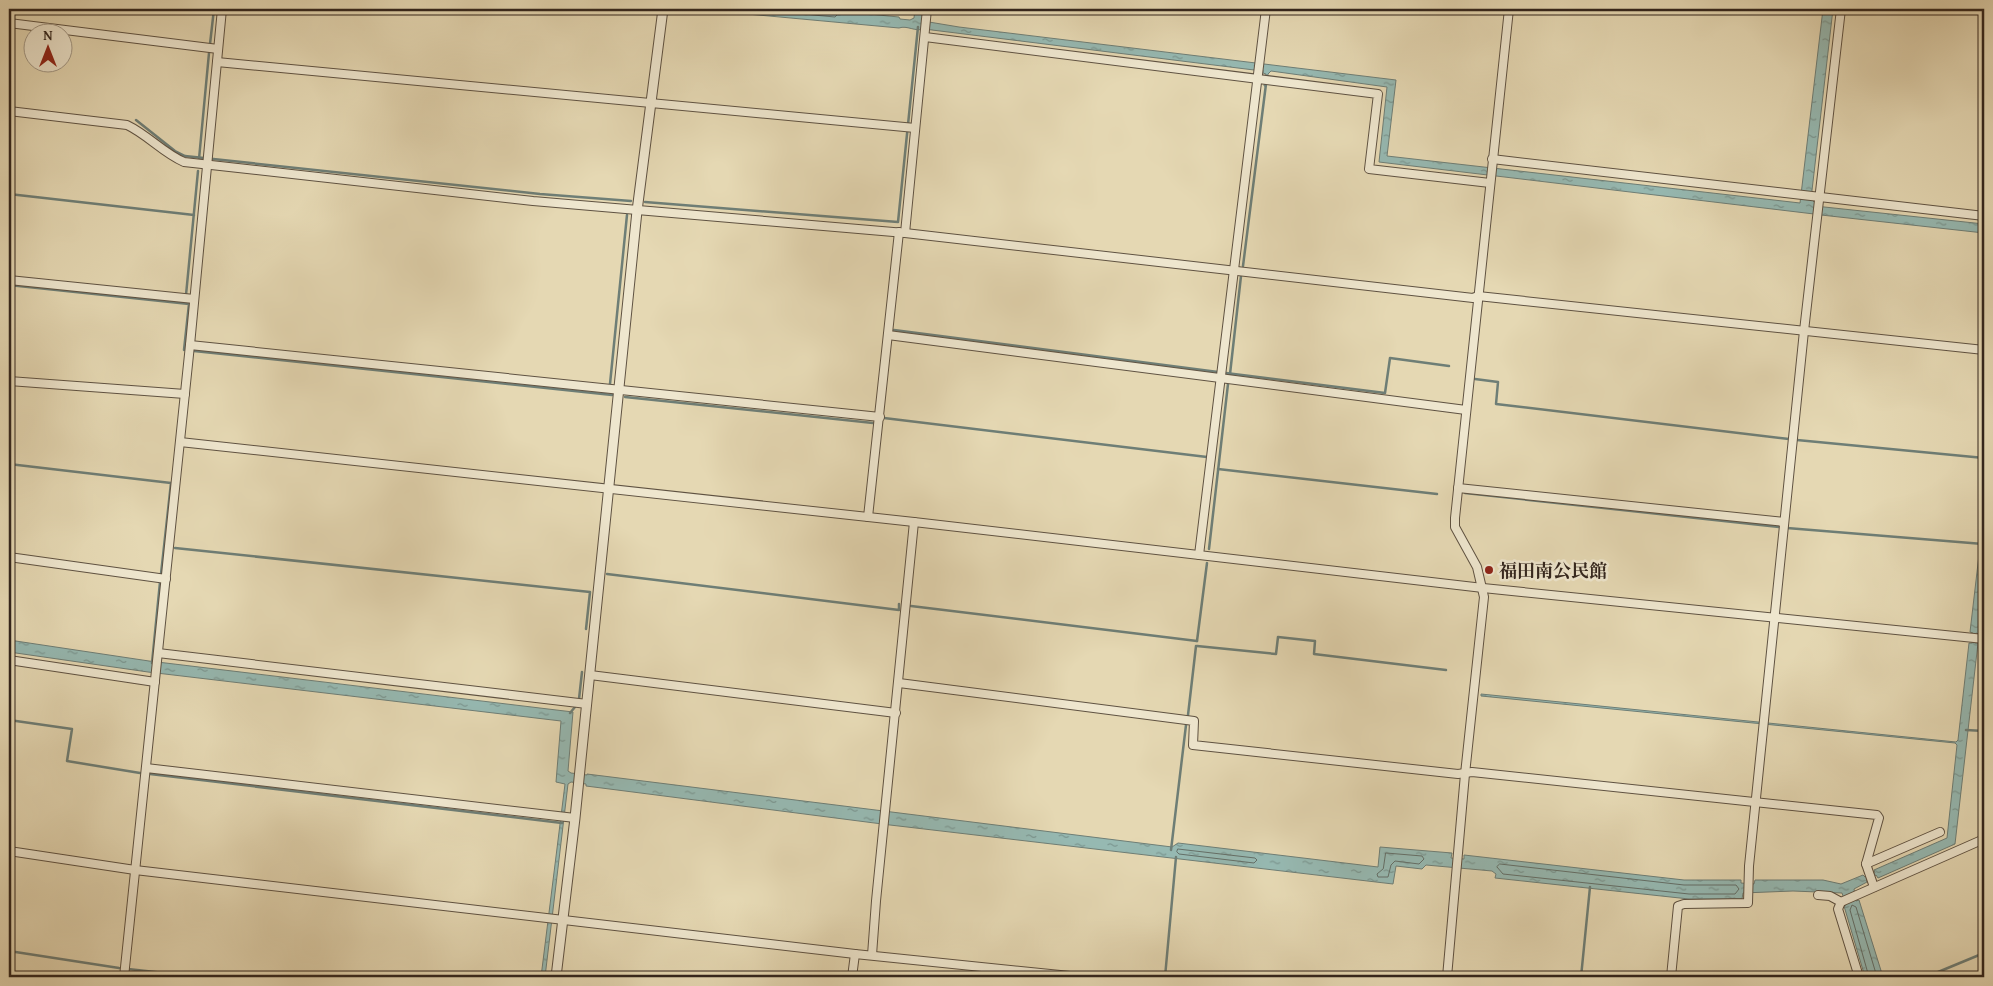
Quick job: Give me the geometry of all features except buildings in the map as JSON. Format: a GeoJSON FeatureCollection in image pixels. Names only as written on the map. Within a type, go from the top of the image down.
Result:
{"type":"FeatureCollection","features":[{"type":"Feature","properties":{"kind":"street"},"geometry":{"type":"LineString","coordinates":[[124,975],[190,346],[222,9]]}},
{"type":"Feature","properties":{"kind":"street"},"geometry":{"type":"LineString","coordinates":[[556,977],[555,919],[567,817],[579,784],[637,211],[663,9]]}},
{"type":"Feature","properties":{"kind":"street"},"geometry":{"type":"LineString","coordinates":[[868,517],[888,334],[902,233],[911,128],[928,9]]}},
{"type":"Feature","properties":{"kind":"street"},"geometry":{"type":"LineString","coordinates":[[1199,555],[1234,270],[1262,77],[1259,60],[1266,9]]}},
{"type":"Feature","properties":{"kind":"street"},"geometry":{"type":"LineString","coordinates":[[1446,977],[1465,774],[1483,618],[1483,588],[1477,567],[1455,527],[1509,9]]}},
{"type":"Feature","properties":{"kind":"street"},"geometry":{"type":"LineString","coordinates":[[1671,977],[1678,906],[1684,904],[1748,903],[1748,881],[1763,723],[1817,202],[1840,9]]}},
{"type":"Feature","properties":{"kind":"street"},"geometry":{"type":"LineString","coordinates":[[9,23],[218,49]]}},
{"type":"Feature","properties":{"kind":"street"},"geometry":{"type":"LineString","coordinates":[[925,35],[1262,77],[1378,94],[1369,169],[1490,180]]}},
{"type":"Feature","properties":{"kind":"street"},"geometry":{"type":"LineString","coordinates":[[217,62],[911,128]]}},
{"type":"Feature","properties":{"kind":"street"},"geometry":{"type":"LineString","coordinates":[[9,111],[127,125],[140,131],[173,157],[184,162],[207,160],[637,211],[902,233],[1473,298],[1478,296],[1984,350]]}},
{"type":"Feature","properties":{"kind":"street"},"geometry":{"type":"LineString","coordinates":[[1492,163],[1799,195],[1817,202],[1984,216]]}},
{"type":"Feature","properties":{"kind":"street"},"geometry":{"type":"LineString","coordinates":[[9,280],[194,299]]}},
{"type":"Feature","properties":{"kind":"street"},"geometry":{"type":"LineString","coordinates":[[888,334],[1466,410]]}},
{"type":"Feature","properties":{"kind":"street"},"geometry":{"type":"LineString","coordinates":[[190,346],[880,417]]}},
{"type":"Feature","properties":{"kind":"street"},"geometry":{"type":"LineString","coordinates":[[9,380],[185,394]]}},
{"type":"Feature","properties":{"kind":"street"},"geometry":{"type":"LineString","coordinates":[[180,442],[914,522],[1483,588],[1978,639]]}},
{"type":"Feature","properties":{"kind":"street"},"geometry":{"type":"LineString","coordinates":[[1458,488],[1784,522]]}},
{"type":"Feature","properties":{"kind":"street"},"geometry":{"type":"LineString","coordinates":[[872,955],[883,825],[914,522]]}},
{"type":"Feature","properties":{"kind":"street"},"geometry":{"type":"LineString","coordinates":[[9,557],[166,579]]}},
{"type":"Feature","properties":{"kind":"street"},"geometry":{"type":"LineString","coordinates":[[158,656],[587,704]]}},
{"type":"Feature","properties":{"kind":"street"},"geometry":{"type":"LineString","coordinates":[[9,660],[156,678]]}},
{"type":"Feature","properties":{"kind":"street"},"geometry":{"type":"LineString","coordinates":[[590,675],[896,712]]}},
{"type":"Feature","properties":{"kind":"street"},"geometry":{"type":"LineString","coordinates":[[898,683],[1194,720],[1193,745],[1465,774],[1472,772],[1878,815],[1879,818],[1867,868],[1873,884]]}},
{"type":"Feature","properties":{"kind":"street"},"geometry":{"type":"LineString","coordinates":[[146,768],[567,817]]}},
{"type":"Feature","properties":{"kind":"street"},"geometry":{"type":"LineString","coordinates":[[1867,868],[1940,832]]}},
{"type":"Feature","properties":{"kind":"street"},"geometry":{"type":"LineString","coordinates":[[1859,977],[1838,909],[1842,902],[1859,894],[1873,884],[1984,839]]}},
{"type":"Feature","properties":{"kind":"street"},"geometry":{"type":"LineString","coordinates":[[9,851],[135,870],[855,954],[1080,977]]}},
{"type":"Feature","properties":{"kind":"street"},"geometry":{"type":"LineString","coordinates":[[1818,895],[1830,896],[1842,902]]}},
{"type":"Feature","properties":{"kind":"street"},"geometry":{"type":"LineString","coordinates":[[852,977],[855,954]]}},
{"type":"Feature","properties":{"kind":"water"},"geometry":{"type":"Polygon","coordinates":[[[693,9],[816,9],[899,17],[900,19],[910,20],[914,18],[915,9],[923,9],[923,21],[959,27],[1396,80],[1387,156],[1800,203],[1823,9],[1833,9],[1811,199],[1815,206],[1984,224],[1984,233],[1821,215],[1821,211],[1814,214],[1379,162],[1387,87],[1271,71],[1268,74],[1266,86],[1264,86],[1266,74],[1263,73],[1263,70],[1255,68],[1254,70],[924,29],[917,30],[905,27],[899,28],[693,9]]]}},
{"type":"Feature","properties":{"kind":"water"},"geometry":{"type":"Polygon","coordinates":[[[1984,512],[1984,588],[1979,634],[1976,633],[1975,643],[1978,643],[1955,844],[1878,878],[1876,875],[1854,889],[1856,901],[1859,900],[1883,977],[1865,977],[1844,906],[1846,905],[1842,893],[1793,891],[1743,893],[1742,899],[1689,899],[1495,878],[1496,874],[1492,871],[1426,865],[1422,869],[1396,866],[1393,884],[890,825],[586,786],[586,784],[571,782],[568,784],[545,977],[541,977],[565,784],[556,782],[561,721],[148,672],[9,652],[9,640],[149,661],[573,712],[568,771],[571,773],[1172,847],[1178,843],[1378,867],[1380,847],[1452,853],[1451,858],[1464,859],[1464,855],[1684,880],[1741,880],[1741,883],[1754,884],[1755,880],[1823,880],[1841,884],[1863,875],[1865,877],[1875,873],[1874,870],[1947,838],[1957,745],[1955,743],[1481,696],[1481,694],[1956,742],[1958,740],[1969,643],[1972,643],[1973,633],[1970,632],[1984,512]]]}},
{"type":"Feature","properties":{"kind":"waterway"},"geometry":{"type":"LineString","coordinates":[[210,44],[214,9]]}},
{"type":"Feature","properties":{"kind":"waterway"},"geometry":{"type":"LineString","coordinates":[[645,202],[898,222],[918,27]]}},
{"type":"Feature","properties":{"kind":"waterway"},"geometry":{"type":"LineString","coordinates":[[199,159],[209,53]]}},
{"type":"Feature","properties":{"kind":"waterway"},"geometry":{"type":"LineString","coordinates":[[1243,266],[1266,84]]}},
{"type":"Feature","properties":{"kind":"waterway"},"geometry":{"type":"LineString","coordinates":[[136,120],[175,151],[185,156],[540,194],[631,201]]}},
{"type":"Feature","properties":{"kind":"waterway"},"geometry":{"type":"LineString","coordinates":[[186,295],[198,171]]}},
{"type":"Feature","properties":{"kind":"waterway"},"geometry":{"type":"LineString","coordinates":[[9,194],[194,215]]}},
{"type":"Feature","properties":{"kind":"waterway"},"geometry":{"type":"LineString","coordinates":[[610,384],[627,215]]}},
{"type":"Feature","properties":{"kind":"waterway"},"geometry":{"type":"LineString","coordinates":[[1230,374],[1241,276]]}},
{"type":"Feature","properties":{"kind":"waterway"},"geometry":{"type":"LineString","coordinates":[[9,285],[189,304],[184,350]]}},
{"type":"Feature","properties":{"kind":"waterway"},"geometry":{"type":"LineString","coordinates":[[894,330],[1218,372]]}},
{"type":"Feature","properties":{"kind":"waterway"},"geometry":{"type":"LineString","coordinates":[[194,351],[612,395]]}},
{"type":"Feature","properties":{"kind":"waterway"},"geometry":{"type":"LineString","coordinates":[[1226,373],[1385,393],[1390,358],[1449,366]]}},
{"type":"Feature","properties":{"kind":"waterway"},"geometry":{"type":"LineString","coordinates":[[1475,379],[1498,382],[1496,404],[1789,439]]}},
{"type":"Feature","properties":{"kind":"waterway"},"geometry":{"type":"LineString","coordinates":[[1209,549],[1228,384]]}},
{"type":"Feature","properties":{"kind":"waterway"},"geometry":{"type":"LineString","coordinates":[[625,397],[873,423]]}},
{"type":"Feature","properties":{"kind":"waterway"},"geometry":{"type":"LineString","coordinates":[[884,418],[1207,457]]}},
{"type":"Feature","properties":{"kind":"waterway"},"geometry":{"type":"LineString","coordinates":[[1797,440],[1984,458]]}},
{"type":"Feature","properties":{"kind":"waterway"},"geometry":{"type":"LineString","coordinates":[[9,464],[171,483],[161,574]]}},
{"type":"Feature","properties":{"kind":"waterway"},"geometry":{"type":"LineString","coordinates":[[1218,469],[1437,494]]}},
{"type":"Feature","properties":{"kind":"waterway"},"geometry":{"type":"LineString","coordinates":[[1465,493],[1779,527]]}},
{"type":"Feature","properties":{"kind":"waterway"},"geometry":{"type":"LineString","coordinates":[[1787,528],[1983,544]]}},
{"type":"Feature","properties":{"kind":"waterway"},"geometry":{"type":"LineString","coordinates":[[175,548],[590,592],[586,629]]}},
{"type":"Feature","properties":{"kind":"waterway"},"geometry":{"type":"LineString","coordinates":[[1197,641],[1207,563]]}},
{"type":"Feature","properties":{"kind":"waterway"},"geometry":{"type":"LineString","coordinates":[[607,574],[899,610],[899,604]]}},
{"type":"Feature","properties":{"kind":"waterway"},"geometry":{"type":"LineString","coordinates":[[152,663],[160,582]]}},
{"type":"Feature","properties":{"kind":"waterway"},"geometry":{"type":"LineString","coordinates":[[911,606],[1197,641]]}},
{"type":"Feature","properties":{"kind":"waterway"},"geometry":{"type":"LineString","coordinates":[[1197,646],[1276,654],[1278,637],[1315,641],[1314,654],[1446,670]]}},
{"type":"Feature","properties":{"kind":"waterway"},"geometry":{"type":"LineString","coordinates":[[1188,715],[1196,646]]}},
{"type":"Feature","properties":{"kind":"waterway"},"geometry":{"type":"LineString","coordinates":[[9,702],[14,665]]}},
{"type":"Feature","properties":{"kind":"waterway"},"geometry":{"type":"LineString","coordinates":[[579,699],[582,672]]}},
{"type":"Feature","properties":{"kind":"waterway"},"geometry":{"type":"LineString","coordinates":[[570,713],[575,707]]}},
{"type":"Feature","properties":{"kind":"waterway"},"geometry":{"type":"LineString","coordinates":[[9,720],[72,729],[67,761],[140,773]]}},
{"type":"Feature","properties":{"kind":"waterway"},"geometry":{"type":"LineString","coordinates":[[1171,850],[1186,725]]}},
{"type":"Feature","properties":{"kind":"waterway"},"geometry":{"type":"LineString","coordinates":[[1966,730],[1984,731]]}},
{"type":"Feature","properties":{"kind":"waterway"},"geometry":{"type":"LineString","coordinates":[[150,774],[562,823]]}},
{"type":"Feature","properties":{"kind":"waterway"},"geometry":{"type":"LineString","coordinates":[[1165,977],[1176,857]]}},
{"type":"Feature","properties":{"kind":"waterway"},"geometry":{"type":"LineString","coordinates":[[1581,977],[1590,887]]}},
{"type":"Feature","properties":{"kind":"waterway"},"geometry":{"type":"LineString","coordinates":[[9,951],[119,968],[200,977]]}},
{"type":"Feature","properties":{"kind":"waterway"},"geometry":{"type":"LineString","coordinates":[[1926,977],[1984,953]]}},
{"type":"Feature","properties":{"kind":"place","name":"福田南公民館"},"geometry":{"type":"Point","coordinates":[1489,570]}}]}
